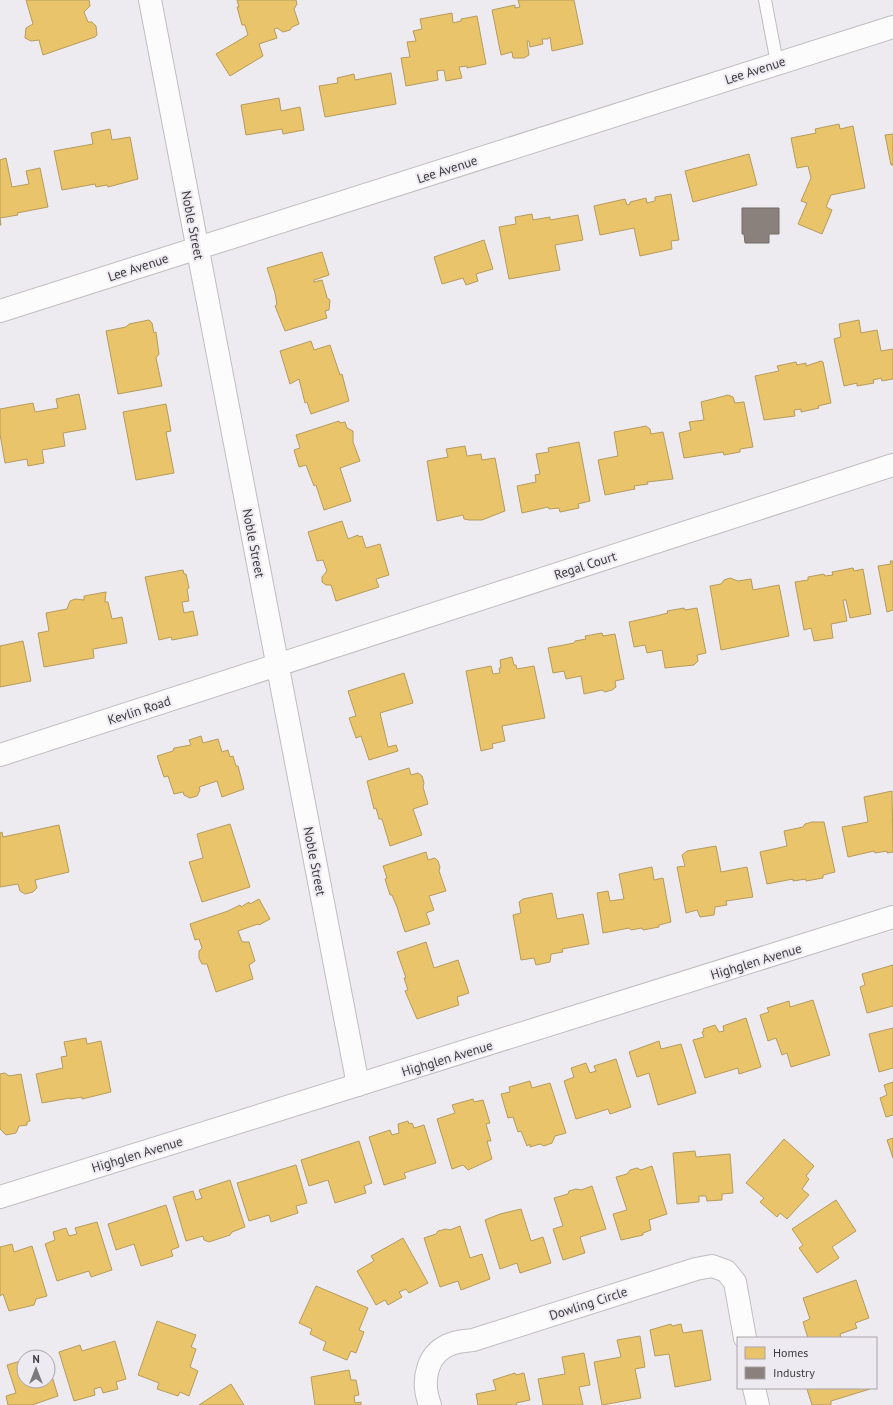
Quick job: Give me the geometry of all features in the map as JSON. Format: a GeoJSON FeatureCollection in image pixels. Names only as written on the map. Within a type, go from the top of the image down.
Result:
{"type":"FeatureCollection","features":[{"type":"Feature","properties":{"kind":"street","name":"Noble Street"},"geometry":{"type":"LineString","coordinates":[[150,0],[358,1085]]}},
{"type":"Feature","properties":{"kind":"street","name":"Lee Avenue"},"geometry":{"type":"LineString","coordinates":[[0,311],[893,27]]}},
{"type":"Feature","properties":{"kind":"street","name":"Regal Court"},"geometry":{"type":"LineString","coordinates":[[278,665],[893,465]]}},
{"type":"Feature","properties":{"kind":"street","name":"Kevlin Road"},"geometry":{"type":"LineString","coordinates":[[0,754],[278,665]]}},
{"type":"Feature","properties":{"kind":"street","name":"Highglen Avenue"},"geometry":{"type":"LineString","coordinates":[[0,1197],[893,917]]}},
{"type":"Feature","properties":{"kind":"street","name":"Dowling Circle"},"geometry":{"type":"LineString","coordinates":[[430,1405],[425,1383],[427,1371],[432,1358],[441,1349],[454,1343],[473,1340],[696,1268],[712,1266],[726,1271],[735,1282],[745,1337]]}},
{"type":"Feature","properties":{"kind":"street"},"geometry":{"type":"LineString","coordinates":[[754,1389],[758,1405]]}},
{"type":"Feature","properties":{"kind":"lane"},"geometry":{"type":"LineString","coordinates":[[765,0],[777,63]]}},
{"type":"Feature","properties":{"kind":"building: Homes"},"geometry":{"type":"Polygon","coordinates":[[[26,0],[89,0],[90,6],[84,12],[88,22],[92,22],[96,26],[97,35],[43,55],[39,40],[31,41],[25,38],[26,28],[33,24],[26,0]]]}},
{"type":"Feature","properties":{"kind":"building: Homes"},"geometry":{"type":"Polygon","coordinates":[[[237,0],[296,0],[297,4],[294,9],[299,24],[292,27],[290,30],[283,32],[277,28],[274,29],[277,38],[259,44],[263,56],[230,76],[216,54],[248,35],[245,25],[242,25],[237,7],[239,7],[237,0]]]}},
{"type":"Feature","properties":{"kind":"building: Homes"},"geometry":{"type":"Polygon","coordinates":[[[518,0],[574,0],[583,44],[552,51],[550,37],[548,39],[542,39],[543,44],[530,47],[529,41],[527,41],[529,55],[524,58],[513,58],[512,52],[501,55],[492,10],[515,5],[515,8],[520,7],[518,0]]]}},
{"type":"Feature","properties":{"kind":"building: Homes"},"geometry":{"type":"Polygon","coordinates":[[[452,13],[453,23],[461,21],[461,19],[477,16],[486,64],[467,68],[467,66],[459,67],[462,78],[446,81],[444,70],[437,71],[438,80],[406,86],[401,58],[410,57],[407,42],[416,41],[413,31],[422,29],[420,19],[452,13]]]}},
{"type":"Feature","properties":{"kind":"building: Homes"},"geometry":{"type":"Polygon","coordinates":[[[391,73],[396,104],[325,117],[319,86],[338,83],[337,78],[354,74],[355,80],[391,73]]]}},
{"type":"Feature","properties":{"kind":"building: Homes"},"geometry":{"type":"Polygon","coordinates":[[[279,98],[281,111],[300,107],[304,130],[283,134],[282,129],[246,135],[241,105],[279,98]]]}},
{"type":"Feature","properties":{"kind":"building: Homes"},"geometry":{"type":"Polygon","coordinates":[[[839,124],[840,129],[853,126],[865,188],[831,195],[826,207],[832,210],[822,234],[798,224],[807,203],[801,201],[811,178],[808,166],[797,168],[791,138],[816,133],[815,129],[839,124]]]}},
{"type":"Feature","properties":{"kind":"building: Homes"},"geometry":{"type":"Polygon","coordinates":[[[110,129],[112,140],[130,137],[138,179],[108,187],[107,185],[96,187],[95,184],[62,190],[54,151],[93,144],[91,133],[110,129]]]}},
{"type":"Feature","properties":{"kind":"building: Homes"},"geometry":{"type":"Polygon","coordinates":[[[893,134],[893,165],[891,165],[885,135],[893,134]]]}},
{"type":"Feature","properties":{"kind":"building: Homes"},"geometry":{"type":"Polygon","coordinates":[[[749,154],[757,185],[693,202],[685,171],[749,154]]]}},
{"type":"Feature","properties":{"kind":"building: Homes"},"geometry":{"type":"Polygon","coordinates":[[[6,158],[12,187],[29,184],[26,171],[40,168],[48,207],[0,218],[0,160],[6,158]]]}},
{"type":"Feature","properties":{"kind":"building: Homes"},"geometry":{"type":"Polygon","coordinates":[[[671,194],[679,240],[671,241],[672,249],[640,256],[634,228],[600,235],[594,206],[625,199],[627,205],[630,204],[630,202],[646,198],[647,203],[655,201],[655,197],[671,194]]]}},
{"type":"Feature","properties":{"kind":"building: Homes"},"geometry":{"type":"Polygon","coordinates":[[[532,214],[533,220],[550,217],[550,220],[578,215],[583,240],[555,245],[560,270],[509,279],[499,227],[516,224],[515,217],[532,214]]]}},
{"type":"Feature","properties":{"kind":"building: Homes"},"geometry":{"type":"Polygon","coordinates":[[[484,240],[493,269],[476,274],[478,281],[466,285],[463,278],[442,284],[434,257],[484,240]]]}},
{"type":"Feature","properties":{"kind":"building: Homes"},"geometry":{"type":"Polygon","coordinates":[[[322,252],[329,275],[314,280],[314,282],[322,280],[326,297],[330,300],[329,310],[325,311],[327,318],[285,331],[275,306],[277,305],[275,293],[267,268],[322,252]]]}},
{"type":"Feature","properties":{"kind":"building: Homes"},"geometry":{"type":"Polygon","coordinates":[[[149,320],[152,323],[154,333],[156,332],[159,354],[156,358],[162,386],[118,394],[106,331],[149,320]]]}},
{"type":"Feature","properties":{"kind":"building: Homes"},"geometry":{"type":"Polygon","coordinates":[[[859,320],[861,333],[877,330],[881,351],[893,349],[893,379],[882,381],[881,378],[873,380],[874,383],[857,386],[857,383],[844,386],[834,339],[841,337],[839,324],[859,320]]]}},
{"type":"Feature","properties":{"kind":"building: Homes"},"geometry":{"type":"Polygon","coordinates":[[[311,341],[314,350],[330,345],[340,375],[342,374],[349,401],[311,414],[307,402],[305,403],[299,379],[290,384],[280,351],[311,341]]]}},
{"type":"Feature","properties":{"kind":"building: Homes"},"geometry":{"type":"Polygon","coordinates":[[[821,361],[823,362],[831,403],[818,406],[819,408],[801,412],[801,409],[794,410],[795,416],[764,420],[755,376],[779,371],[777,366],[796,362],[797,365],[806,363],[806,366],[821,361]]]}},
{"type":"Feature","properties":{"kind":"building: Homes"},"geometry":{"type":"Polygon","coordinates":[[[79,394],[86,429],[63,433],[65,446],[42,450],[44,463],[28,466],[27,459],[5,463],[0,434],[0,409],[33,403],[35,412],[58,408],[56,399],[79,394]]]}},
{"type":"Feature","properties":{"kind":"building: Homes"},"geometry":{"type":"Polygon","coordinates":[[[728,395],[733,397],[735,403],[744,402],[753,447],[740,449],[740,452],[724,455],[723,452],[684,458],[679,433],[691,430],[689,422],[704,420],[701,402],[728,395]]]}},
{"type":"Feature","properties":{"kind":"building: Homes"},"geometry":{"type":"Polygon","coordinates":[[[166,404],[171,431],[166,432],[174,473],[136,480],[123,412],[166,404]]]}},
{"type":"Feature","properties":{"kind":"building: Homes"},"geometry":{"type":"Polygon","coordinates":[[[339,421],[340,423],[345,422],[347,428],[353,431],[353,442],[360,461],[340,468],[351,501],[324,510],[316,485],[314,486],[306,465],[299,467],[294,450],[300,448],[296,435],[339,421]]]}},
{"type":"Feature","properties":{"kind":"building: Homes"},"geometry":{"type":"Polygon","coordinates":[[[646,426],[650,429],[651,434],[663,432],[673,479],[647,482],[648,484],[634,486],[635,489],[605,495],[598,460],[618,456],[614,432],[646,426]]]}},
{"type":"Feature","properties":{"kind":"building: Homes"},"geometry":{"type":"Polygon","coordinates":[[[579,442],[590,501],[578,504],[579,508],[560,512],[559,508],[549,509],[548,507],[522,513],[517,486],[536,482],[535,475],[540,474],[536,454],[549,452],[548,448],[579,442]]]}},
{"type":"Feature","properties":{"kind":"building: Homes"},"geometry":{"type":"Polygon","coordinates":[[[465,446],[467,456],[481,454],[482,460],[495,458],[505,511],[482,520],[464,519],[463,515],[437,521],[427,461],[448,457],[446,449],[465,446]]]}},
{"type":"Feature","properties":{"kind":"building: Homes"},"geometry":{"type":"Polygon","coordinates":[[[342,521],[348,539],[358,535],[359,537],[362,536],[366,548],[380,544],[389,575],[376,579],[379,587],[336,601],[331,585],[326,585],[322,582],[322,577],[327,571],[323,560],[317,561],[308,532],[342,521]]]}},
{"type":"Feature","properties":{"kind":"building: Homes"},"geometry":{"type":"Polygon","coordinates":[[[890,561],[893,561],[893,610],[887,612],[878,566],[891,564],[890,561]]]}},
{"type":"Feature","properties":{"kind":"building: Homes"},"geometry":{"type":"Polygon","coordinates":[[[853,568],[854,571],[863,569],[871,614],[850,618],[846,600],[843,600],[847,621],[831,624],[833,638],[814,641],[811,628],[804,630],[795,582],[808,580],[808,577],[824,574],[825,576],[833,575],[832,572],[853,568]]]}},
{"type":"Feature","properties":{"kind":"building: Homes"},"geometry":{"type":"Polygon","coordinates":[[[183,570],[184,574],[186,574],[189,588],[187,589],[189,601],[182,602],[184,613],[193,611],[198,635],[172,640],[171,637],[159,640],[145,577],[183,570]]]}},
{"type":"Feature","properties":{"kind":"building: Homes"},"geometry":{"type":"Polygon","coordinates":[[[730,578],[738,581],[751,579],[753,590],[779,585],[789,636],[721,650],[710,586],[721,584],[724,580],[730,578]]]}},
{"type":"Feature","properties":{"kind":"building: Homes"},"geometry":{"type":"Polygon","coordinates":[[[106,592],[105,602],[108,602],[112,619],[122,617],[127,643],[93,649],[94,658],[44,667],[38,633],[49,631],[46,613],[67,609],[70,601],[75,599],[84,600],[84,596],[106,592]]]}},
{"type":"Feature","properties":{"kind":"building: Homes"},"geometry":{"type":"Polygon","coordinates":[[[684,608],[685,610],[697,608],[706,653],[697,655],[698,661],[694,665],[665,668],[662,650],[647,653],[645,645],[634,647],[629,622],[668,613],[667,611],[684,608]]]}},
{"type":"Feature","properties":{"kind":"building: Homes"},"geometry":{"type":"Polygon","coordinates":[[[602,633],[603,636],[615,634],[624,679],[615,681],[616,687],[612,690],[605,692],[602,690],[584,694],[581,676],[566,679],[564,671],[553,673],[548,648],[574,643],[575,641],[586,639],[585,636],[602,633]]]}},
{"type":"Feature","properties":{"kind":"building: Homes"},"geometry":{"type":"Polygon","coordinates":[[[23,641],[31,681],[0,687],[0,646],[23,641]]]}},
{"type":"Feature","properties":{"kind":"building: Homes"},"geometry":{"type":"Polygon","coordinates":[[[512,657],[514,665],[516,665],[517,669],[534,666],[545,718],[502,726],[505,741],[492,744],[493,748],[481,751],[466,671],[491,666],[493,674],[500,673],[500,660],[512,657]]]}},
{"type":"Feature","properties":{"kind":"building: Homes"},"geometry":{"type":"Polygon","coordinates":[[[404,673],[413,703],[380,713],[388,747],[396,745],[398,751],[369,760],[361,736],[356,738],[349,718],[356,716],[348,691],[404,673]]]}},
{"type":"Feature","properties":{"kind":"building: Homes"},"geometry":{"type":"Polygon","coordinates":[[[201,736],[203,743],[218,739],[222,752],[228,750],[230,757],[233,756],[236,766],[238,766],[244,789],[222,797],[217,781],[199,787],[200,790],[197,796],[190,798],[184,795],[183,792],[174,794],[168,776],[164,777],[157,756],[173,751],[174,748],[191,745],[189,740],[201,736]]]}},
{"type":"Feature","properties":{"kind":"building: Homes"},"geometry":{"type":"Polygon","coordinates":[[[409,768],[411,775],[418,773],[422,776],[424,783],[423,787],[428,804],[413,809],[422,835],[390,846],[382,819],[379,819],[376,808],[374,809],[367,781],[409,768]]]}},
{"type":"Feature","properties":{"kind":"building: Homes"},"geometry":{"type":"Polygon","coordinates":[[[892,791],[893,852],[887,853],[887,851],[875,853],[874,851],[848,857],[842,827],[868,822],[864,797],[892,791]]]}},
{"type":"Feature","properties":{"kind":"building: Homes"},"geometry":{"type":"Polygon","coordinates":[[[812,822],[824,822],[835,872],[823,875],[823,878],[806,881],[806,879],[793,881],[793,879],[767,884],[760,852],[787,846],[784,831],[803,827],[805,824],[812,822]]]}},
{"type":"Feature","properties":{"kind":"building: Homes"},"geometry":{"type":"Polygon","coordinates":[[[230,824],[250,887],[202,902],[189,862],[203,858],[197,834],[230,824]]]}},
{"type":"Feature","properties":{"kind":"building: Homes"},"geometry":{"type":"Polygon","coordinates":[[[59,825],[69,872],[35,880],[37,888],[33,892],[25,894],[20,891],[18,884],[0,887],[0,833],[2,832],[3,837],[59,825]]]}},
{"type":"Feature","properties":{"kind":"building: Homes"},"geometry":{"type":"Polygon","coordinates":[[[716,846],[721,872],[747,867],[753,897],[726,901],[727,905],[715,907],[714,915],[700,917],[697,910],[686,913],[677,867],[685,866],[682,855],[687,851],[716,846]]]}},
{"type":"Feature","properties":{"kind":"building: Homes"},"geometry":{"type":"Polygon","coordinates":[[[426,852],[428,860],[435,858],[438,861],[440,867],[439,871],[446,891],[429,896],[434,910],[426,913],[430,924],[405,932],[397,907],[392,895],[390,895],[383,866],[426,852]]]}},
{"type":"Feature","properties":{"kind":"building: Homes"},"geometry":{"type":"Polygon","coordinates":[[[652,867],[654,880],[663,878],[671,922],[659,925],[659,927],[643,930],[642,928],[631,930],[629,928],[603,933],[597,893],[608,891],[610,901],[624,899],[619,874],[652,867]]]}},
{"type":"Feature","properties":{"kind":"building: Homes"},"geometry":{"type":"Polygon","coordinates":[[[552,893],[557,919],[583,914],[589,944],[562,949],[563,952],[551,954],[550,962],[536,965],[534,958],[521,960],[513,915],[521,913],[519,902],[523,899],[552,893]]]}},
{"type":"Feature","properties":{"kind":"building: Homes"},"geometry":{"type":"Polygon","coordinates":[[[259,899],[270,919],[259,925],[258,924],[238,931],[242,942],[249,942],[255,961],[249,965],[253,979],[216,992],[207,964],[202,964],[199,958],[199,951],[202,948],[199,939],[195,940],[190,924],[228,911],[240,905],[241,907],[249,902],[250,904],[259,899]]]}},
{"type":"Feature","properties":{"kind":"building: Homes"},"geometry":{"type":"Polygon","coordinates":[[[426,942],[434,968],[458,960],[469,993],[457,997],[459,1005],[417,1019],[405,991],[408,990],[404,978],[406,978],[397,952],[426,942]]]}},
{"type":"Feature","properties":{"kind":"building: Homes"},"geometry":{"type":"Polygon","coordinates":[[[893,965],[893,1006],[867,1013],[860,987],[865,985],[862,974],[893,965]]]}},
{"type":"Feature","properties":{"kind":"building: Homes"},"geometry":{"type":"Polygon","coordinates":[[[813,1000],[830,1055],[791,1067],[787,1053],[782,1055],[776,1038],[768,1041],[760,1015],[769,1012],[767,1008],[789,1001],[790,1007],[813,1000]]]}},
{"type":"Feature","properties":{"kind":"building: Homes"},"geometry":{"type":"Polygon","coordinates":[[[746,1018],[761,1067],[739,1074],[738,1068],[705,1078],[693,1040],[704,1037],[702,1032],[704,1031],[703,1029],[715,1025],[719,1032],[724,1031],[723,1026],[746,1018]]]}},
{"type":"Feature","properties":{"kind":"building: Homes"},"geometry":{"type":"Polygon","coordinates":[[[893,1028],[893,1068],[879,1072],[869,1034],[893,1028]]]}},
{"type":"Feature","properties":{"kind":"building: Homes"},"geometry":{"type":"Polygon","coordinates":[[[86,1038],[87,1044],[101,1041],[111,1092],[82,1099],[82,1097],[70,1098],[42,1103],[36,1074],[63,1068],[61,1057],[67,1056],[64,1042],[86,1038]]]}},
{"type":"Feature","properties":{"kind":"building: Homes"},"geometry":{"type":"Polygon","coordinates":[[[659,1041],[661,1049],[681,1044],[696,1093],[658,1105],[649,1073],[637,1077],[629,1052],[659,1041]]]}},
{"type":"Feature","properties":{"kind":"building: Homes"},"geometry":{"type":"Polygon","coordinates":[[[616,1059],[631,1107],[610,1114],[608,1109],[576,1119],[564,1081],[574,1077],[571,1068],[586,1063],[590,1073],[596,1071],[594,1066],[616,1059]]]}},
{"type":"Feature","properties":{"kind":"building: Homes"},"geometry":{"type":"Polygon","coordinates":[[[5,1073],[9,1076],[21,1074],[30,1121],[27,1122],[27,1125],[19,1126],[16,1133],[6,1135],[0,1129],[0,1074],[5,1073]]]}},
{"type":"Feature","properties":{"kind":"building: Homes"},"geometry":{"type":"Polygon","coordinates":[[[530,1081],[532,1088],[550,1083],[566,1133],[555,1136],[552,1143],[544,1146],[540,1144],[530,1147],[530,1144],[527,1146],[521,1131],[518,1132],[513,1117],[508,1118],[501,1094],[510,1092],[509,1087],[530,1081]]]}},
{"type":"Feature","properties":{"kind":"building: Homes"},"geometry":{"type":"Polygon","coordinates":[[[893,1082],[893,1115],[886,1117],[880,1098],[887,1095],[884,1085],[893,1082]]]}},
{"type":"Feature","properties":{"kind":"building: Homes"},"geometry":{"type":"Polygon","coordinates":[[[473,1099],[474,1102],[483,1100],[490,1123],[486,1124],[491,1141],[487,1141],[492,1159],[468,1170],[463,1165],[452,1169],[437,1119],[455,1113],[452,1105],[473,1099]]]}},
{"type":"Feature","properties":{"kind":"building: Homes"},"geometry":{"type":"Polygon","coordinates":[[[408,1121],[409,1124],[412,1123],[414,1128],[424,1125],[436,1163],[404,1173],[406,1178],[384,1185],[369,1137],[390,1130],[392,1135],[399,1133],[398,1124],[408,1121]]]}},
{"type":"Feature","properties":{"kind":"building: Homes"},"geometry":{"type":"Polygon","coordinates":[[[893,1138],[893,1158],[887,1140],[893,1138]]]}},
{"type":"Feature","properties":{"kind":"building: Homes"},"geometry":{"type":"Polygon","coordinates":[[[784,1139],[814,1166],[806,1176],[809,1179],[802,1189],[809,1195],[787,1219],[780,1213],[777,1217],[760,1202],[764,1198],[746,1183],[784,1139]]]}},
{"type":"Feature","properties":{"kind":"building: Homes"},"geometry":{"type":"Polygon","coordinates":[[[359,1141],[372,1183],[364,1186],[366,1193],[335,1203],[328,1180],[309,1186],[301,1160],[359,1141]]]}},
{"type":"Feature","properties":{"kind":"building: Homes"},"geometry":{"type":"Polygon","coordinates":[[[695,1151],[696,1157],[730,1154],[733,1193],[722,1194],[722,1200],[707,1201],[706,1196],[699,1196],[699,1202],[677,1204],[673,1153],[695,1151]]]}},
{"type":"Feature","properties":{"kind":"building: Homes"},"geometry":{"type":"Polygon","coordinates":[[[296,1165],[307,1203],[296,1206],[298,1213],[271,1222],[269,1215],[249,1221],[237,1183],[296,1165]]]}},
{"type":"Feature","properties":{"kind":"building: Homes"},"geometry":{"type":"Polygon","coordinates":[[[652,1166],[667,1214],[649,1220],[651,1230],[643,1233],[643,1235],[621,1240],[613,1214],[627,1210],[616,1177],[627,1174],[630,1170],[637,1168],[641,1170],[652,1166]]]}},
{"type":"Feature","properties":{"kind":"building: Homes"},"geometry":{"type":"Polygon","coordinates":[[[230,1180],[245,1227],[232,1232],[230,1235],[209,1242],[204,1240],[203,1236],[186,1241],[173,1197],[193,1191],[196,1200],[202,1198],[199,1190],[230,1180]]]}},
{"type":"Feature","properties":{"kind":"building: Homes"},"geometry":{"type":"Polygon","coordinates":[[[592,1186],[606,1229],[580,1237],[585,1253],[563,1260],[553,1229],[563,1226],[554,1198],[568,1194],[569,1191],[576,1189],[581,1190],[592,1186]]]}},
{"type":"Feature","properties":{"kind":"building: Homes"},"geometry":{"type":"Polygon","coordinates":[[[836,1200],[856,1231],[832,1247],[839,1258],[817,1273],[799,1248],[803,1245],[792,1229],[836,1200]]]}},
{"type":"Feature","properties":{"kind":"building: Homes"},"geometry":{"type":"Polygon","coordinates":[[[166,1205],[179,1247],[171,1250],[173,1256],[141,1266],[134,1244],[116,1250],[108,1224],[166,1205]]]}},
{"type":"Feature","properties":{"kind":"building: Homes"},"geometry":{"type":"Polygon","coordinates":[[[521,1209],[531,1241],[543,1237],[551,1263],[520,1273],[517,1263],[500,1269],[485,1220],[500,1214],[521,1209]]]}},
{"type":"Feature","properties":{"kind":"building: Homes"},"geometry":{"type":"Polygon","coordinates":[[[97,1222],[112,1270],[91,1277],[89,1271],[57,1281],[45,1244],[55,1240],[53,1232],[66,1228],[69,1236],[77,1234],[75,1228],[97,1222]]]}},
{"type":"Feature","properties":{"kind":"building: Homes"},"geometry":{"type":"Polygon","coordinates":[[[460,1226],[470,1258],[482,1254],[490,1279],[461,1290],[458,1281],[440,1287],[424,1238],[436,1234],[438,1231],[446,1229],[450,1230],[460,1226]]]}},
{"type":"Feature","properties":{"kind":"building: Homes"},"geometry":{"type":"Polygon","coordinates":[[[403,1238],[428,1283],[409,1293],[406,1289],[399,1292],[402,1297],[388,1305],[385,1300],[376,1305],[357,1271],[374,1261],[371,1256],[403,1238]]]}},
{"type":"Feature","properties":{"kind":"building: Homes"},"geometry":{"type":"Polygon","coordinates":[[[12,1244],[14,1252],[32,1246],[47,1296],[36,1299],[34,1305],[9,1311],[3,1294],[0,1296],[0,1247],[12,1244]]]}},
{"type":"Feature","properties":{"kind":"building: Homes"},"geometry":{"type":"Polygon","coordinates":[[[856,1280],[869,1318],[855,1323],[857,1328],[840,1334],[841,1337],[808,1337],[803,1322],[810,1319],[803,1298],[856,1280]]]}},
{"type":"Feature","properties":{"kind":"building: Homes"},"geometry":{"type":"Polygon","coordinates":[[[316,1286],[368,1308],[359,1330],[364,1332],[356,1353],[351,1351],[347,1360],[323,1350],[326,1342],[310,1334],[312,1329],[299,1323],[316,1286]]]}},
{"type":"Feature","properties":{"kind":"building: Homes"},"geometry":{"type":"Polygon","coordinates":[[[157,1321],[196,1335],[191,1347],[196,1349],[190,1367],[198,1371],[189,1396],[180,1392],[178,1396],[157,1389],[159,1383],[138,1375],[157,1321]]]}},
{"type":"Feature","properties":{"kind":"building: Homes"},"geometry":{"type":"Polygon","coordinates":[[[671,1324],[672,1326],[681,1324],[683,1333],[702,1330],[711,1380],[675,1387],[669,1354],[655,1356],[650,1330],[671,1324]]]}},
{"type":"Feature","properties":{"kind":"building: Homes"},"geometry":{"type":"Polygon","coordinates":[[[640,1336],[645,1367],[635,1369],[641,1398],[602,1405],[594,1362],[621,1357],[617,1340],[640,1336]]]}},
{"type":"Feature","properties":{"kind":"building: Homes"},"geometry":{"type":"Polygon","coordinates":[[[115,1341],[126,1379],[116,1382],[118,1389],[103,1393],[101,1387],[94,1389],[95,1395],[74,1401],[59,1352],[80,1345],[82,1351],[115,1341]]]}},
{"type":"Feature","properties":{"kind":"building: Homes"},"geometry":{"type":"Polygon","coordinates":[[[584,1353],[590,1385],[579,1387],[583,1405],[543,1405],[538,1379],[565,1374],[562,1357],[584,1353]]]}},
{"type":"Feature","properties":{"kind":"building: Homes"},"geometry":{"type":"Polygon","coordinates":[[[16,1362],[16,1389],[56,1389],[58,1396],[32,1405],[8,1405],[6,1396],[16,1393],[7,1365],[16,1362]]]}},
{"type":"Feature","properties":{"kind":"building: Homes"},"geometry":{"type":"Polygon","coordinates":[[[349,1370],[351,1380],[356,1380],[359,1395],[354,1396],[355,1403],[361,1402],[361,1405],[315,1405],[311,1377],[349,1370]]]}},
{"type":"Feature","properties":{"kind":"building: Homes"},"geometry":{"type":"Polygon","coordinates":[[[515,1373],[516,1375],[524,1373],[530,1400],[516,1403],[517,1405],[478,1405],[476,1394],[496,1390],[493,1380],[515,1373]]]}},
{"type":"Feature","properties":{"kind":"building: Homes"},"geometry":{"type":"Polygon","coordinates":[[[231,1384],[244,1405],[199,1405],[231,1384]]]}},
{"type":"Feature","properties":{"kind":"building: Homes"},"geometry":{"type":"Polygon","coordinates":[[[807,1389],[870,1389],[831,1401],[831,1405],[812,1405],[807,1389]]]}},
{"type":"Feature","properties":{"kind":"building: Industry"},"geometry":{"type":"Polygon","coordinates":[[[742,208],[779,208],[779,234],[769,234],[769,243],[745,243],[744,234],[742,234],[742,208]]]}}]}
